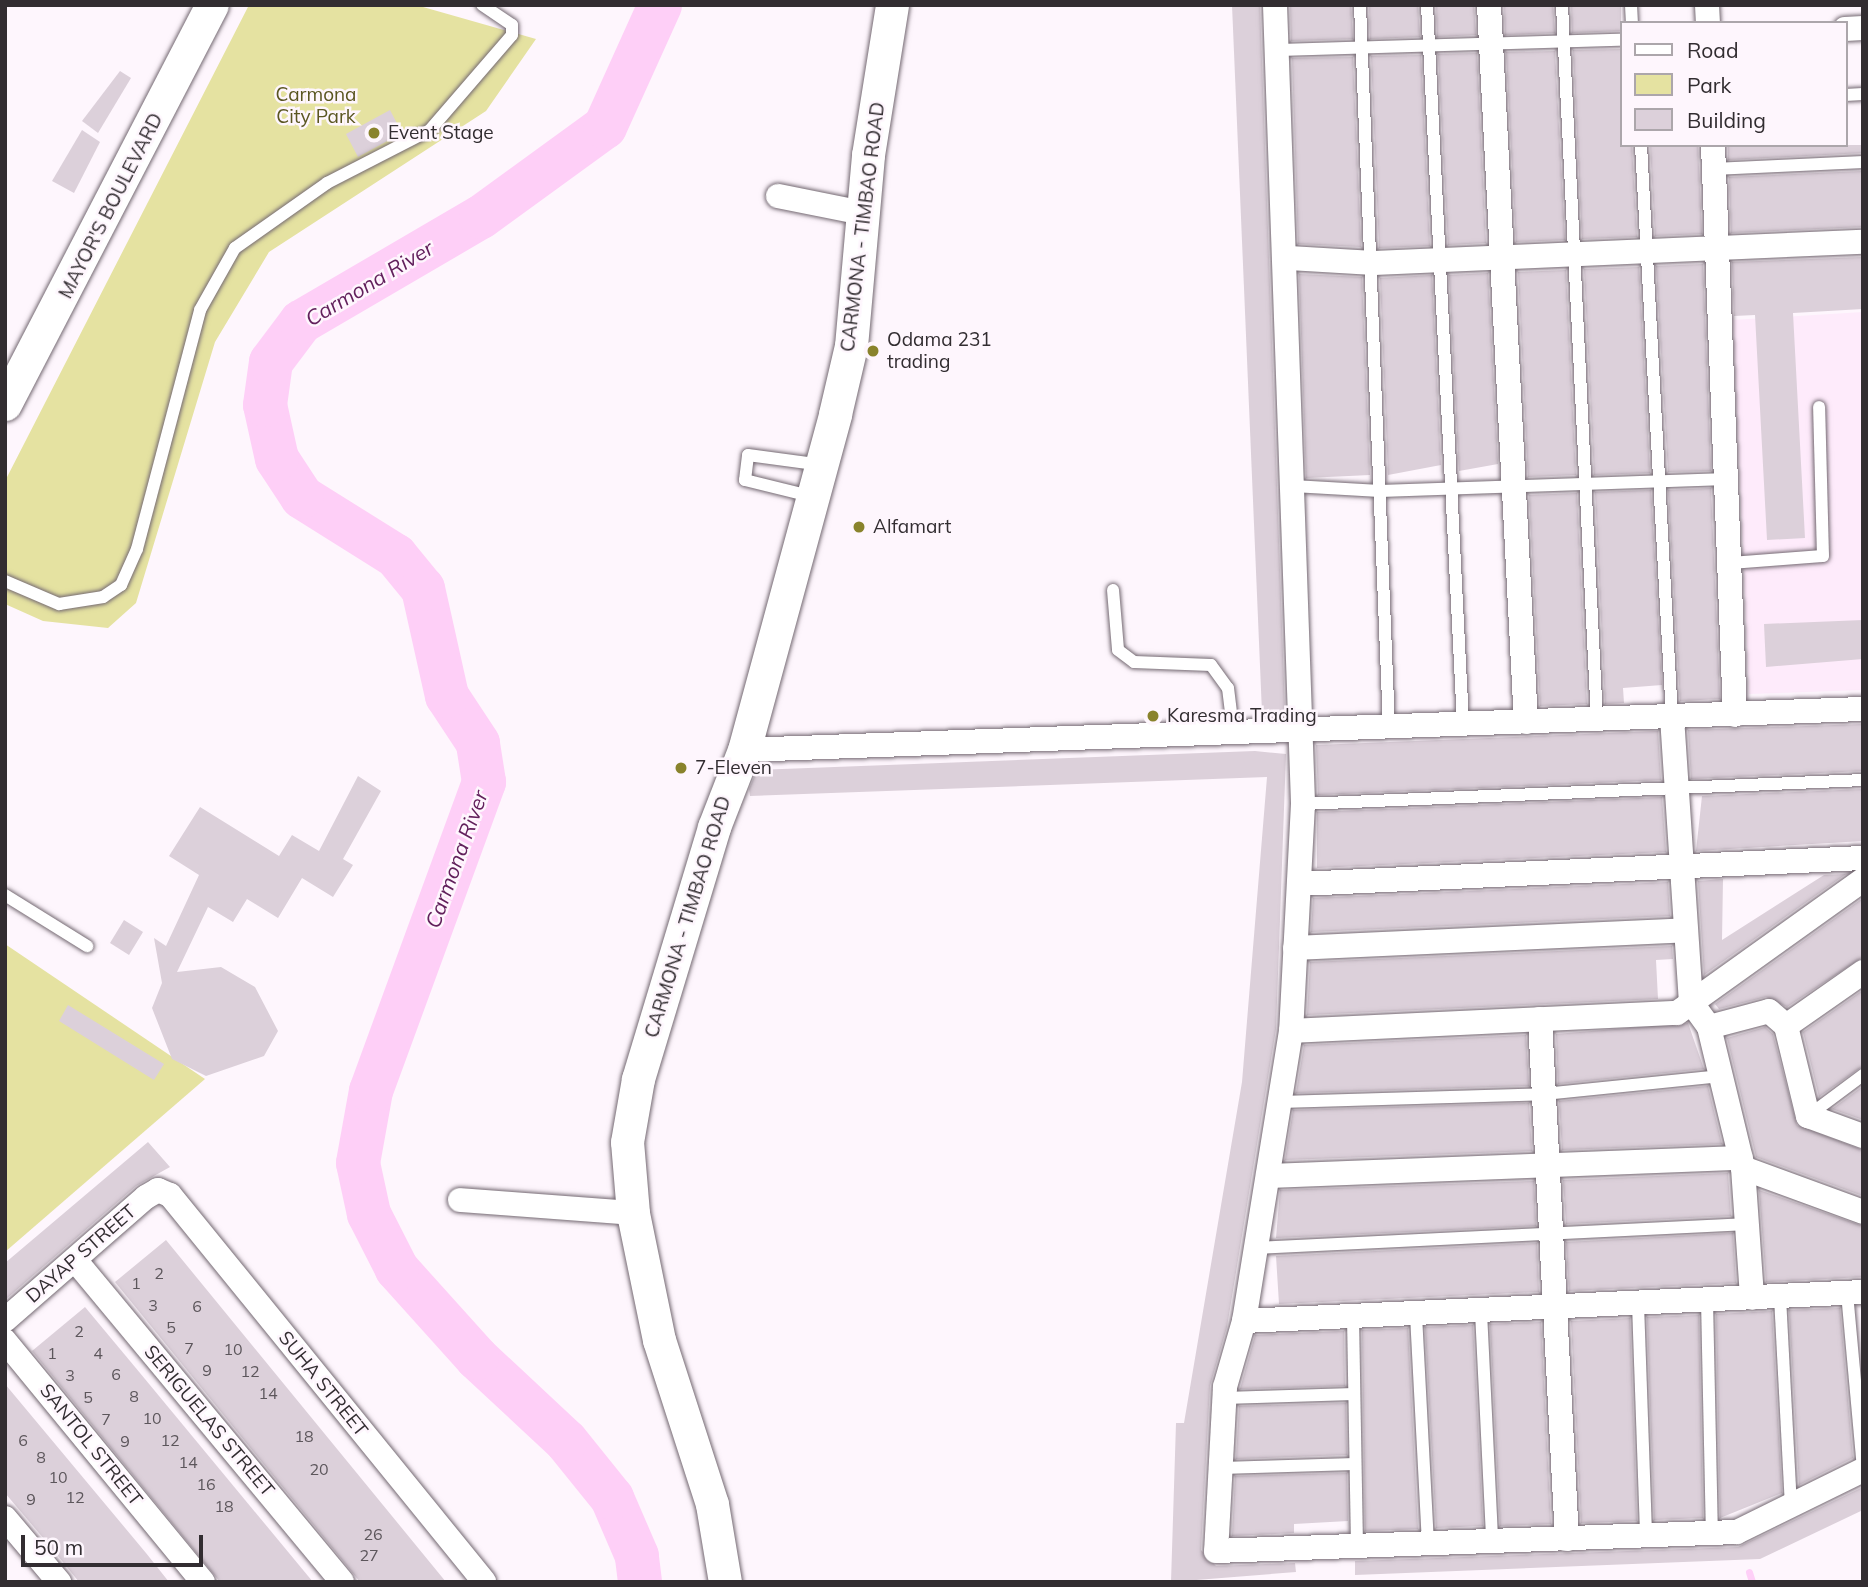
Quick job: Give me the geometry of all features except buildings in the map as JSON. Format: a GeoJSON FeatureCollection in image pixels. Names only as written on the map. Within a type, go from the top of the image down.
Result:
{"type":"FeatureCollection","features":[{"type":"Feature","properties":{"kind":"main road","name":"MAYOR'S BOULEVARD"},"geometry":{"type":"LineString","coordinates":[[5,404],[212,5]]}},
{"type":"Feature","properties":{"kind":"main road","name":"CARMONA - TIMBAO ROAD"},"geometry":{"type":"LineString","coordinates":[[726,1582],[712,1504],[659,1340],[633,1213],[627,1142],[638,1079],[714,827],[744,750],[814,497],[851,346],[867,214],[868,155],[892,5]]}},
{"type":"Feature","properties":{"kind":"street"},"geometry":{"type":"LineString","coordinates":[[1275,5],[1289,258],[1303,804],[1291,1031],[1244,1321],[1224,1398],[1216,1551],[1737,1532],[1863,1470]]}},
{"type":"Feature","properties":{"kind":"street"},"geometry":{"type":"LineString","coordinates":[[1489,5],[1526,722]]}},
{"type":"Feature","properties":{"kind":"street"},"geometry":{"type":"LineString","coordinates":[[1713,157],[1735,715]]}},
{"type":"Feature","properties":{"kind":"street"},"geometry":{"type":"LineString","coordinates":[[779,195],[867,214]]}},
{"type":"Feature","properties":{"kind":"street"},"geometry":{"type":"LineString","coordinates":[[1289,258],[1374,263],[1648,254],[1863,242]]}},
{"type":"Feature","properties":{"kind":"street"},"geometry":{"type":"LineString","coordinates":[[744,750],[1233,729],[1390,727],[1863,709]]}},
{"type":"Feature","properties":{"kind":"street"},"geometry":{"type":"LineString","coordinates":[[1672,717],[1691,1002],[1709,1027],[1742,1163],[1752,1298]]}},
{"type":"Feature","properties":{"kind":"street"},"geometry":{"type":"LineString","coordinates":[[1299,884],[1683,870],[1863,858]]}},
{"type":"Feature","properties":{"kind":"street"},"geometry":{"type":"LineString","coordinates":[[1291,1031],[1677,1013],[1863,880]]}},
{"type":"Feature","properties":{"kind":"street"},"geometry":{"type":"LineString","coordinates":[[1295,948],[1686,930]]}},
{"type":"Feature","properties":{"kind":"street"},"geometry":{"type":"LineString","coordinates":[[1786,1026],[1863,972]]}},
{"type":"Feature","properties":{"kind":"street"},"geometry":{"type":"LineString","coordinates":[[1709,1027],[1769,1011],[1786,1026],[1808,1116],[1863,1136]]}},
{"type":"Feature","properties":{"kind":"street"},"geometry":{"type":"LineString","coordinates":[[1540,1019],[1567,1539]]}},
{"type":"Feature","properties":{"kind":"street"},"geometry":{"type":"LineString","coordinates":[[1268,1176],[1742,1163],[1863,1212]]}},
{"type":"Feature","properties":{"kind":"street","name":"DAYAP STREET"},"geometry":{"type":"LineString","coordinates":[[5,1320],[158,1190]]}},
{"type":"Feature","properties":{"kind":"street","name":"SUHA STREET"},"geometry":{"type":"LineString","coordinates":[[158,1190],[170,1195],[484,1582]]}},
{"type":"Feature","properties":{"kind":"street"},"geometry":{"type":"LineString","coordinates":[[460,1200],[633,1213]]}},
{"type":"Feature","properties":{"kind":"street","name":"SERIGUELAS STREET"},"geometry":{"type":"LineString","coordinates":[[75,1261],[342,1582]]}},
{"type":"Feature","properties":{"kind":"street"},"geometry":{"type":"LineString","coordinates":[[1244,1321],[1481,1312],[1855,1292]]}},
{"type":"Feature","properties":{"kind":"street","name":"SANTOL STREET"},"geometry":{"type":"LineString","coordinates":[[5,1342],[203,1582]]}},
{"type":"Feature","properties":{"kind":"street"},"geometry":{"type":"LineString","coordinates":[[5,1518],[59,1582]]}},
{"type":"Feature","properties":{"kind":"lane"},"geometry":{"type":"LineString","coordinates":[[5,581],[59,604],[103,597],[121,585],[137,549],[200,310],[235,248],[327,183],[430,130],[512,35],[512,25],[482,5]]}},
{"type":"Feature","properties":{"kind":"lane"},"geometry":{"type":"LineString","coordinates":[[1360,5],[1374,263],[1390,727]]}},
{"type":"Feature","properties":{"kind":"lane"},"geometry":{"type":"LineString","coordinates":[[1427,5],[1441,260],[1448,489],[1464,724]]}},
{"type":"Feature","properties":{"kind":"lane"},"geometry":{"type":"LineString","coordinates":[[1562,5],[1571,256],[1597,720]]}},
{"type":"Feature","properties":{"kind":"lane"},"geometry":{"type":"LineString","coordinates":[[1277,50],[1363,51],[1619,40]]}},
{"type":"Feature","properties":{"kind":"lane"},"geometry":{"type":"LineString","coordinates":[[1641,147],[1664,482],[1672,717]]}},
{"type":"Feature","properties":{"kind":"lane"},"geometry":{"type":"LineString","coordinates":[[1713,157],[1863,162]]}},
{"type":"Feature","properties":{"kind":"lane"},"geometry":{"type":"LineString","coordinates":[[1730,563],[1823,556],[1819,407]]}},
{"type":"Feature","properties":{"kind":"lane"},"geometry":{"type":"LineString","coordinates":[[814,497],[741,475],[751,452],[822,465]]}},
{"type":"Feature","properties":{"kind":"lane"},"geometry":{"type":"LineString","coordinates":[[1293,486],[1380,491],[1727,479]]}},
{"type":"Feature","properties":{"kind":"lane"},"geometry":{"type":"LineString","coordinates":[[1113,590],[1118,650],[1134,662],[1211,665],[1228,688],[1233,729]]}},
{"type":"Feature","properties":{"kind":"lane"},"geometry":{"type":"LineString","coordinates":[[1303,804],[1863,780]]}},
{"type":"Feature","properties":{"kind":"lane"},"geometry":{"type":"LineString","coordinates":[[5,895],[87,946]]}},
{"type":"Feature","properties":{"kind":"lane"},"geometry":{"type":"LineString","coordinates":[[1280,1102],[1544,1094],[1721,1076]]}},
{"type":"Feature","properties":{"kind":"lane"},"geometry":{"type":"LineString","coordinates":[[1808,1116],[1863,1076]]}},
{"type":"Feature","properties":{"kind":"lane"},"geometry":{"type":"LineString","coordinates":[[1256,1248],[1747,1224]]}},
{"type":"Feature","properties":{"kind":"lane"},"geometry":{"type":"LineString","coordinates":[[1855,1292],[1863,1470]]}},
{"type":"Feature","properties":{"kind":"lane"},"geometry":{"type":"LineString","coordinates":[[1780,1297],[1791,1506]]}},
{"type":"Feature","properties":{"kind":"lane"},"geometry":{"type":"LineString","coordinates":[[1707,1300],[1712,1533]]}},
{"type":"Feature","properties":{"kind":"lane"},"geometry":{"type":"LineString","coordinates":[[1638,1304],[1646,1535]]}},
{"type":"Feature","properties":{"kind":"lane"},"geometry":{"type":"LineString","coordinates":[[1481,1312],[1492,1541]]}},
{"type":"Feature","properties":{"kind":"lane"},"geometry":{"type":"LineString","coordinates":[[1416,1315],[1428,1543]]}},
{"type":"Feature","properties":{"kind":"lane"},"geometry":{"type":"LineString","coordinates":[[1353,1317],[1357,1546]]}},
{"type":"Feature","properties":{"kind":"lane"},"geometry":{"type":"LineString","coordinates":[[1224,1398],[1354,1394]]}},
{"type":"Feature","properties":{"kind":"lane"},"geometry":{"type":"LineString","coordinates":[[1221,1468],[1355,1464]]}},
{"type":"Feature","properties":{"kind":"shaded area"},"geometry":{"type":"Polygon","coordinates":[[[1863,312],[1863,690],[1749,694],[1733,320],[1863,312]]]}},
{"type":"Feature","properties":{"kind":"green space","name":"Carmona City Park"},"geometry":{"type":"Polygon","coordinates":[[[249,5],[416,5],[536,39],[486,111],[269,252],[215,342],[136,603],[108,628],[43,621],[5,604],[5,481],[249,5]]]}},
{"type":"Feature","properties":{"kind":"green space"},"geometry":{"type":"Polygon","coordinates":[[[5,944],[205,1079],[5,1252],[5,944]]]}},
{"type":"Feature","properties":{"kind":"waterway","name":"Carmona River"},"geometry":{"type":"LineString","coordinates":[[640,1582],[637,1556],[612,1498],[566,1441],[477,1358],[397,1269],[369,1214],[358,1163],[371,1091],[484,782],[478,743],[447,696],[423,589],[396,556],[302,497],[277,459],[265,405],[271,362],[301,322],[481,217],[605,127],[660,5]]}},
{"type":"Feature","properties":{"kind":"waterway"},"geometry":{"type":"LineString","coordinates":[[1749,1572],[1752,1582]]}},
{"type":"Feature","properties":{"kind":"place","name":"Event Stage"},"geometry":{"type":"Point","coordinates":[374,133]}},
{"type":"Feature","properties":{"kind":"place","name":"Odama 231 trading"},"geometry":{"type":"Point","coordinates":[873,351]}},
{"type":"Feature","properties":{"kind":"place","name":"Alfamart"},"geometry":{"type":"Point","coordinates":[859,527]}},
{"type":"Feature","properties":{"kind":"place","name":"Karesma Trading"},"geometry":{"type":"Point","coordinates":[1153,716]}},
{"type":"Feature","properties":{"kind":"place","name":"7-Eleven"},"geometry":{"type":"Point","coordinates":[681,768]}}]}
